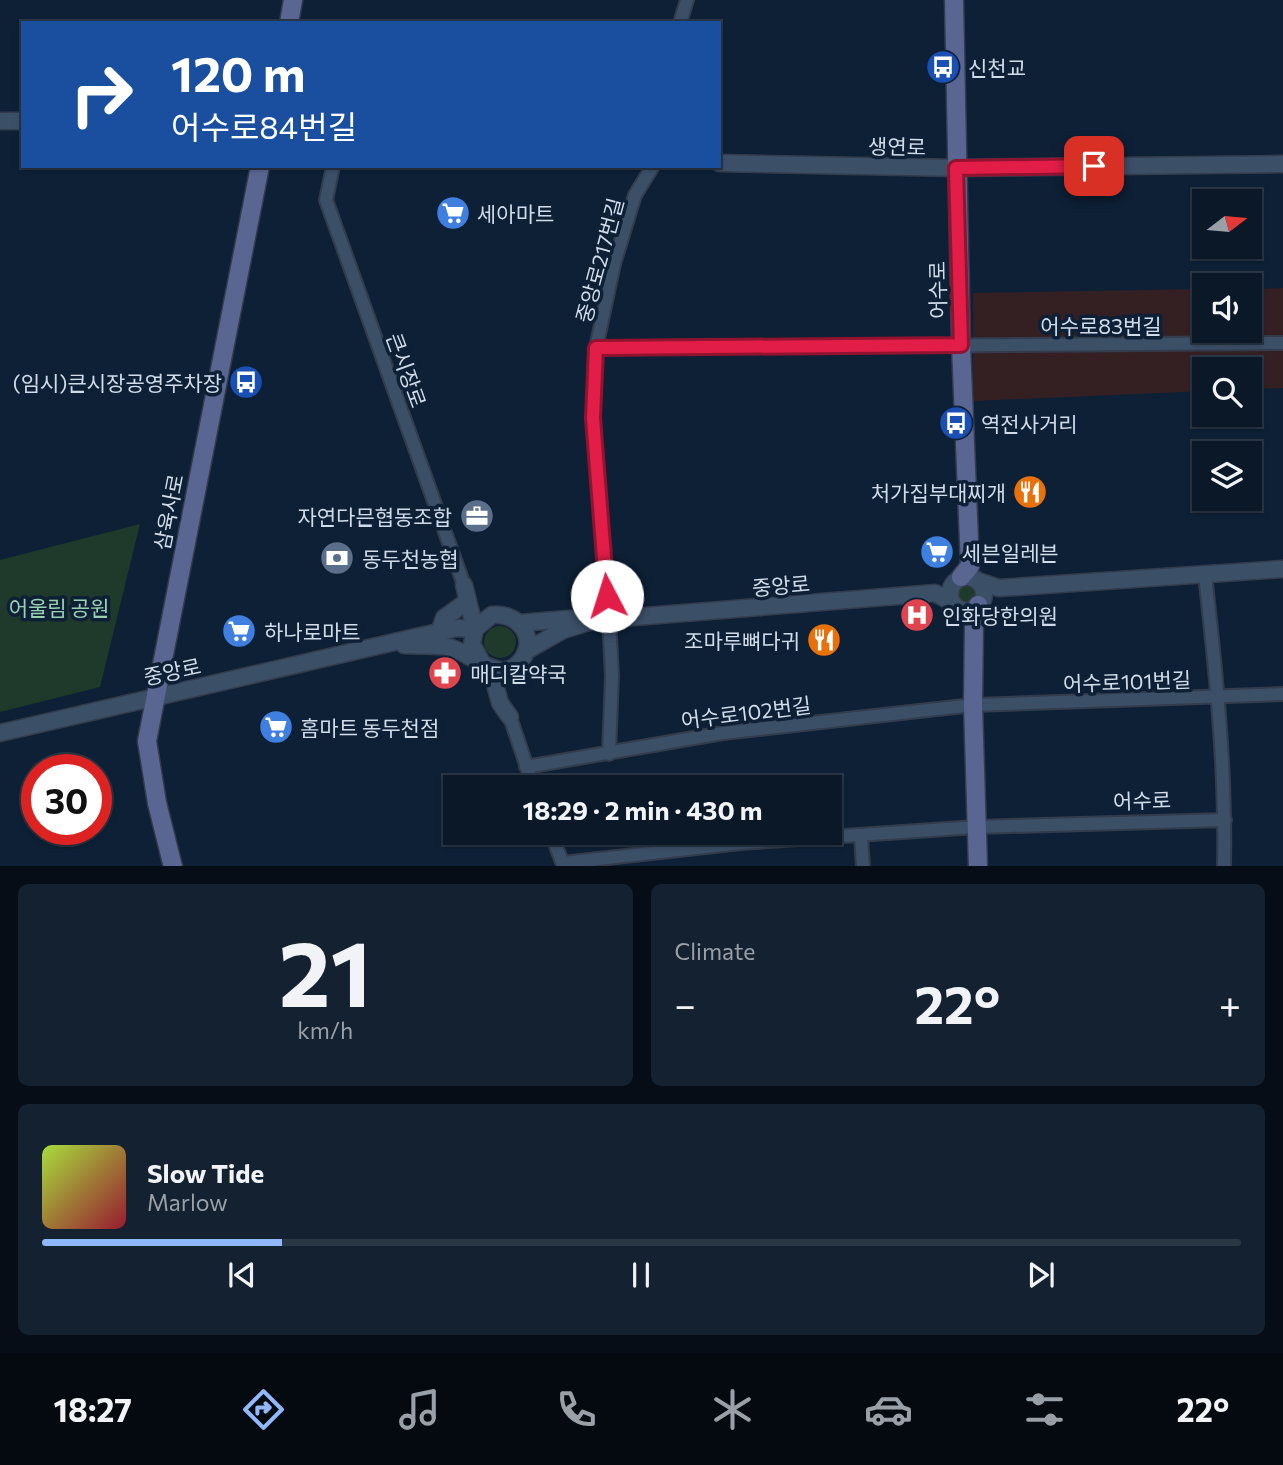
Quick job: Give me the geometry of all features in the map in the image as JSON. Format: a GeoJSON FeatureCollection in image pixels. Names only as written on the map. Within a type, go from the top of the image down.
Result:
{"type":"FeatureCollection","features":[{"type":"Feature","properties":{"kind":"main road"},"geometry":{"type":"LineString","coordinates":[[289,21],[293,0]]}},
{"type":"Feature","properties":{"kind":"main road","name":"어수로"},"geometry":{"type":"LineString","coordinates":[[954,0],[966,577]]}},
{"type":"Feature","properties":{"kind":"main road","name":"삼육사로"},"geometry":{"type":"LineString","coordinates":[[173,866],[157,803],[147,741],[260,168]]}},
{"type":"Feature","properties":{"kind":"main road"},"geometry":{"type":"LineString","coordinates":[[967,610],[978,866]]}},
{"type":"Feature","properties":{"kind":"street"},"geometry":{"type":"LineString","coordinates":[[681,21],[687,0]]}},
{"type":"Feature","properties":{"kind":"street"},"geometry":{"type":"LineString","coordinates":[[0,121],[21,121]]}},
{"type":"Feature","properties":{"kind":"street","name":"생연로"},"geometry":{"type":"LineString","coordinates":[[721,163],[956,168],[1283,164]]}},
{"type":"Feature","properties":{"kind":"street","name":"큰시장로"},"geometry":{"type":"LineString","coordinates":[[333,168],[326,200],[464,585]]}},
{"type":"Feature","properties":{"kind":"street","name":"중앙로217번길"},"geometry":{"type":"LineString","coordinates":[[602,620],[593,418],[596,348],[614,264],[635,195],[652,168]]}},
{"type":"Feature","properties":{"kind":"street","name":"어수로83번길"},"geometry":{"type":"LineString","coordinates":[[596,348],[1283,343]]}},
{"type":"Feature","properties":{"kind":"street"},"geometry":{"type":"LineString","coordinates":[[936,593],[966,577],[999,588],[1283,569]]}},
{"type":"Feature","properties":{"kind":"street"},"geometry":{"type":"LineString","coordinates":[[1205,575],[1219,698],[1225,820],[1224,866]]}},
{"type":"Feature","properties":{"kind":"street"},"geometry":{"type":"LineString","coordinates":[[966,577],[983,593],[967,610]]}},
{"type":"Feature","properties":{"kind":"street"},"geometry":{"type":"LineString","coordinates":[[966,577],[951,598],[967,610]]}},
{"type":"Feature","properties":{"kind":"street"},"geometry":{"type":"LineString","coordinates":[[464,585],[466,602],[475,629],[472,644],[487,667],[500,703],[510,717]]}},
{"type":"Feature","properties":{"kind":"street"},"geometry":{"type":"LineString","coordinates":[[395,644],[450,647],[487,667],[508,669],[522,659],[526,651],[527,636],[519,622],[507,615],[492,615],[475,606],[464,585]]}},
{"type":"Feature","properties":{"kind":"street"},"geometry":{"type":"LineString","coordinates":[[967,610],[999,588]]}},
{"type":"Feature","properties":{"kind":"street"},"geometry":{"type":"LineString","coordinates":[[936,593],[967,610]]}},
{"type":"Feature","properties":{"kind":"street","name":"중앙로"},"geometry":{"type":"LineString","coordinates":[[602,620],[936,593]]}},
{"type":"Feature","properties":{"kind":"street"},"geometry":{"type":"LineString","coordinates":[[439,633],[444,618],[466,602]]}},
{"type":"Feature","properties":{"kind":"street"},"geometry":{"type":"LineString","coordinates":[[395,644],[439,633],[475,629],[492,615]]}},
{"type":"Feature","properties":{"kind":"street"},"geometry":{"type":"LineString","coordinates":[[519,622],[587,617],[602,620]]}},
{"type":"Feature","properties":{"kind":"street"},"geometry":{"type":"LineString","coordinates":[[526,651],[563,629],[602,620]]}},
{"type":"Feature","properties":{"kind":"street"},"geometry":{"type":"LineString","coordinates":[[602,620],[612,675],[609,754]]}},
{"type":"Feature","properties":{"kind":"street","name":"중앙로"},"geometry":{"type":"LineString","coordinates":[[0,733],[395,644]]}},
{"type":"Feature","properties":{"kind":"street"},"geometry":{"type":"LineString","coordinates":[[508,669],[506,692],[510,717],[529,775]]}},
{"type":"Feature","properties":{"kind":"street","name":"어수로101번길"},"geometry":{"type":"LineString","coordinates":[[973,705],[1283,694]]}},
{"type":"Feature","properties":{"kind":"street","name":"어수로102번길"},"geometry":{"type":"LineString","coordinates":[[526,767],[723,733],[973,705]]}},
{"type":"Feature","properties":{"kind":"street","name":"어수로"},"geometry":{"type":"LineString","coordinates":[[564,865],[741,843],[976,827],[1225,820]]}},
{"type":"Feature","properties":{"kind":"street"},"geometry":{"type":"LineString","coordinates":[[861,836],[863,866]]}},
{"type":"Feature","properties":{"kind":"street"},"geometry":{"type":"LineString","coordinates":[[556,845],[564,865]]}},
{"type":"Feature","properties":{"kind":"shaded area"},"geometry":{"type":"Polygon","coordinates":[[[1283,288],[1283,388],[1262,389],[1262,357],[1192,357],[1192,392],[973,401],[973,293],[1192,289],[1192,343],[1262,343],[1262,289],[1283,288]]]}},
{"type":"Feature","properties":{"kind":"green space","name":"어울림 공원"},"geometry":{"type":"Polygon","coordinates":[[[140,524],[100,687],[0,712],[0,560],[140,524]]]}},
{"type":"Feature","properties":{"kind":"green space"},"geometry":{"type":"Polygon","coordinates":[[[967,579],[977,583],[981,593],[977,603],[967,607],[957,603],[953,593],[957,583],[967,579]]]}},
{"type":"Feature","properties":{"kind":"green space"},"geometry":{"type":"Polygon","coordinates":[[[500,626],[511,631],[516,642],[511,653],[500,658],[489,653],[484,642],[489,631],[500,626]]]}},
{"type":"Feature","properties":{"kind":"place","name":"신천교"},"geometry":{"type":"Point","coordinates":[943,67]}},
{"type":"Feature","properties":{"kind":"place","name":"세아마트"},"geometry":{"type":"Point","coordinates":[453,213]}},
{"type":"Feature","properties":{"kind":"place","name":"(임시)큰시장공영주차장"},"geometry":{"type":"Point","coordinates":[246,382]}},
{"type":"Feature","properties":{"kind":"place","name":"역전사거리"},"geometry":{"type":"Point","coordinates":[956,423]}},
{"type":"Feature","properties":{"kind":"place","name":"처가집부대찌개"},"geometry":{"type":"Point","coordinates":[1030,492]}},
{"type":"Feature","properties":{"kind":"place","name":"자연다믄협동조합"},"geometry":{"type":"Point","coordinates":[477,516]}},
{"type":"Feature","properties":{"kind":"place","name":"세븐일레븐"},"geometry":{"type":"Point","coordinates":[937,552]}},
{"type":"Feature","properties":{"kind":"place","name":"동두천농협"},"geometry":{"type":"Point","coordinates":[337,558]}},
{"type":"Feature","properties":{"kind":"place","name":"인화당한의원"},"geometry":{"type":"Point","coordinates":[917,615]}},
{"type":"Feature","properties":{"kind":"place","name":"하나로마트"},"geometry":{"type":"Point","coordinates":[239,631]}},
{"type":"Feature","properties":{"kind":"place","name":"조마루뼈다귀"},"geometry":{"type":"Point","coordinates":[824,640]}},
{"type":"Feature","properties":{"kind":"place","name":"매디칼약국"},"geometry":{"type":"Point","coordinates":[445,673]}},
{"type":"Feature","properties":{"kind":"place","name":"홈마트 동두천점"},"geometry":{"type":"Point","coordinates":[276,727]}},
{"type":"Feature","properties":{"kind":"route"},"geometry":{"type":"LineString","coordinates":[[607,596],[593,418],[596,348],[961,345],[956,168],[1094,166]]}}]}
